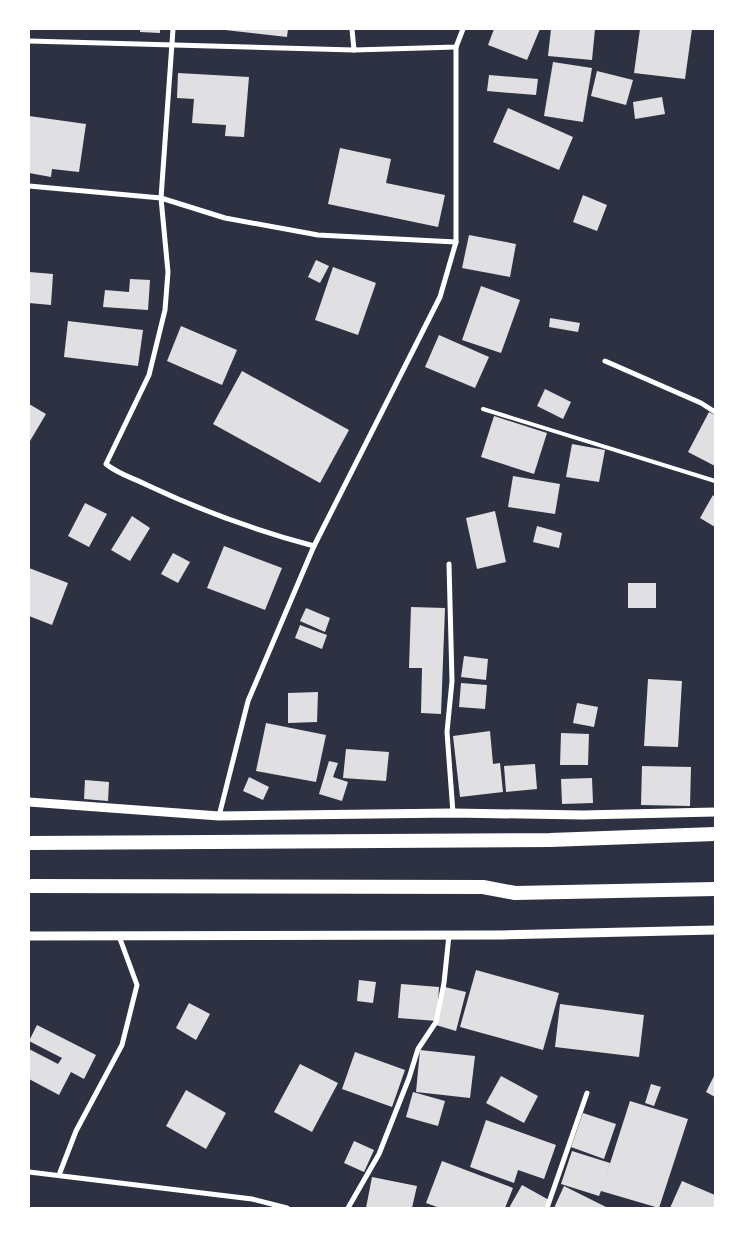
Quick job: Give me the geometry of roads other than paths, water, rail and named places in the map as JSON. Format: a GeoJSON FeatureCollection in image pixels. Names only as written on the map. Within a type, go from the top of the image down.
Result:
{"type":"FeatureCollection","features":[{"type":"Feature","properties":{"kind":"highway"},"geometry":{"type":"LineString","coordinates":[[29,843],[550,840],[715,834]]}},
{"type":"Feature","properties":{"kind":"highway"},"geometry":{"type":"LineString","coordinates":[[29,886],[483,887],[515,893],[715,889]]}},
{"type":"Feature","properties":{"kind":"street"},"geometry":{"type":"LineString","coordinates":[[173,29],[161,198],[168,272],[165,310],[148,375],[106,464],[115,471],[175,497],[275,536],[314,546]]}},
{"type":"Feature","properties":{"kind":"street"},"geometry":{"type":"LineString","coordinates":[[352,29],[354,50]]}},
{"type":"Feature","properties":{"kind":"street"},"geometry":{"type":"LineString","coordinates":[[219,816],[248,701],[314,546],[440,297],[456,242],[456,47],[463,29]]}},
{"type":"Feature","properties":{"kind":"street"},"geometry":{"type":"LineString","coordinates":[[29,41],[354,50],[456,47]]}},
{"type":"Feature","properties":{"kind":"street"},"geometry":{"type":"LineString","coordinates":[[29,186],[161,198],[225,218],[318,235],[456,242]]}},
{"type":"Feature","properties":{"kind":"street"},"geometry":{"type":"LineString","coordinates":[[604,361],[701,403],[715,412]]}},
{"type":"Feature","properties":{"kind":"street"},"geometry":{"type":"LineString","coordinates":[[449,564],[452,680],[447,732],[452,812]]}},
{"type":"Feature","properties":{"kind":"street"},"geometry":{"type":"LineString","coordinates":[[29,802],[219,816],[452,812],[583,815],[715,812]]}},
{"type":"Feature","properties":{"kind":"street"},"geometry":{"type":"LineString","coordinates":[[29,936],[449,935],[715,930]]}},
{"type":"Feature","properties":{"kind":"street"},"geometry":{"type":"LineString","coordinates":[[348,1208],[379,1154],[409,1078],[418,1049],[436,1022],[444,983],[449,935]]}},
{"type":"Feature","properties":{"kind":"street"},"geometry":{"type":"LineString","coordinates":[[60,1175],[76,1131],[122,1045],[137,985],[119,936]]}},
{"type":"Feature","properties":{"kind":"street"},"geometry":{"type":"LineString","coordinates":[[547,1208],[587,1093]]}},
{"type":"Feature","properties":{"kind":"street"},"geometry":{"type":"LineString","coordinates":[[29,1172],[252,1199],[287,1208]]}},
{"type":"Feature","properties":{"kind":"lane"},"geometry":{"type":"LineString","coordinates":[[483,409],[715,481]]}}]}
